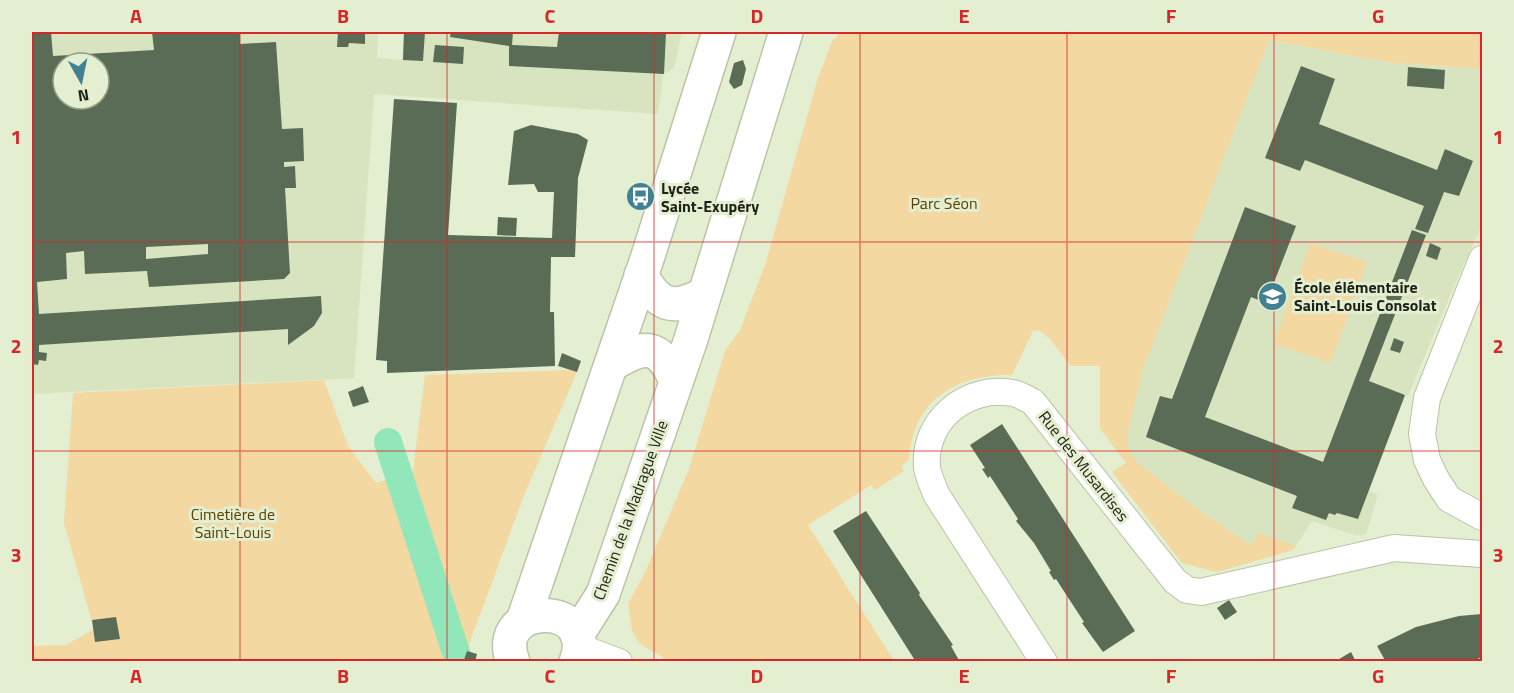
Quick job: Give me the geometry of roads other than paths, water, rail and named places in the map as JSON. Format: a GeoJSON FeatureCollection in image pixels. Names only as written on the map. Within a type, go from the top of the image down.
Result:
{"type":"FeatureCollection","features":[{"type":"Feature","properties":{"kind":"street"},"geometry":{"type":"LineString","coordinates":[[509,647],[611,365],[719,32]]}},
{"type":"Feature","properties":{"kind":"street","name":"Chemin de la Madrague Ville"},"geometry":{"type":"LineString","coordinates":[[579,652],[603,594],[676,381],[786,32]]}},
{"type":"Feature","properties":{"kind":"street"},"geometry":{"type":"LineString","coordinates":[[1482,259],[1427,398],[1422,435],[1427,460],[1449,499],[1482,518]]}},
{"type":"Feature","properties":{"kind":"street"},"geometry":{"type":"LineString","coordinates":[[641,275],[653,295],[671,304],[690,302],[704,294]]}},
{"type":"Feature","properties":{"kind":"street"},"geometry":{"type":"LineString","coordinates":[[611,365],[632,352],[645,350],[657,352],[667,361],[676,381]]}},
{"type":"Feature","properties":{"kind":"street","name":"Rue des Musardises"},"geometry":{"type":"LineString","coordinates":[[1044,662],[936,494],[927,469],[932,435],[941,417],[956,405],[990,393],[1012,393],[1033,402],[1175,581],[1187,590],[1201,592],[1394,548],[1482,554]]}},
{"type":"Feature","properties":{"kind":"street"},"geometry":{"type":"LineString","coordinates":[[509,647],[534,615],[553,615],[570,624],[579,652],[619,662]]}},
{"type":"Feature","properties":{"kind":"waterway"},"geometry":{"type":"LineString","coordinates":[[388,442],[459,662]]}},
{"type":"Feature","properties":{"kind":"place","name":"Lycée Saint-Exupéry"},"geometry":{"type":"Point","coordinates":[640,197]}},
{"type":"Feature","properties":{"kind":"place","name":"École élémentaire Saint-Louis Consolat"},"geometry":{"type":"Point","coordinates":[1273,296]}},
{"type":"Feature","properties":{"kind":"park label","name":"Parc Séon"},"geometry":{"type":"Point","coordinates":[944,203]}},
{"type":"Feature","properties":{"kind":"park label","name":"Cimetière de Saint-Louis"},"geometry":{"type":"Point","coordinates":[233,523]}}]}
